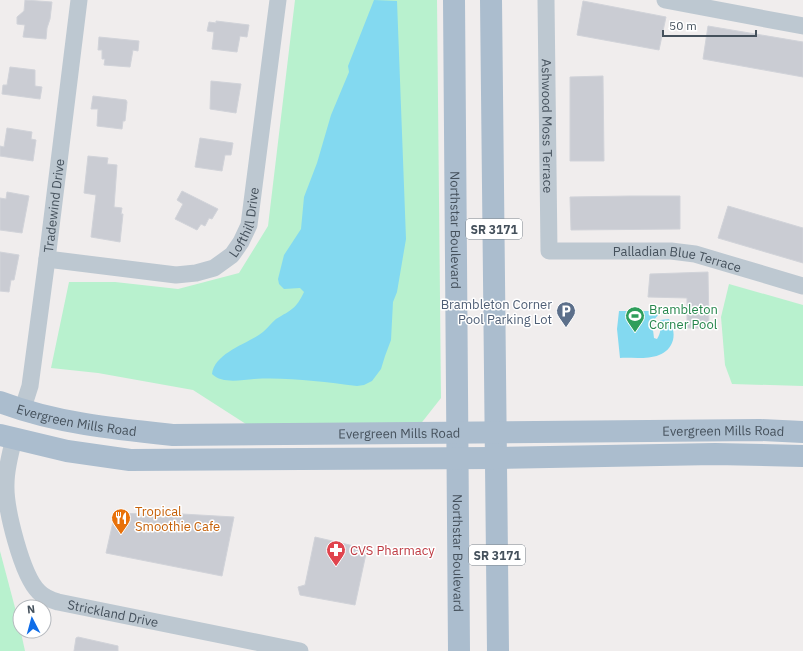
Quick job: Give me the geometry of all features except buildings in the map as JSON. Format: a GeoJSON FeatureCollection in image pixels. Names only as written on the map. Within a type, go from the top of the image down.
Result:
{"type":"FeatureCollection","features":[{"type":"Feature","properties":{"kind":"main road","name":"Northstar Boulevard"},"geometry":{"type":"LineString","coordinates":[[454,0],[457,458],[460,651]]}},
{"type":"Feature","properties":{"kind":"main road","name":"SR 3171"},"geometry":{"type":"LineString","coordinates":[[491,0],[498,651]]}},
{"type":"Feature","properties":{"kind":"main road","name":"Evergreen Mills Road"},"geometry":{"type":"LineString","coordinates":[[0,402],[22,411],[103,428],[173,435],[495,434],[760,430],[803,432]]}},
{"type":"Feature","properties":{"kind":"main road"},"geometry":{"type":"LineString","coordinates":[[0,417],[9,416],[22,411]]}},
{"type":"Feature","properties":{"kind":"main road"},"geometry":{"type":"LineString","coordinates":[[7,437],[22,431],[43,428],[110,442],[153,446],[173,435]]}},
{"type":"Feature","properties":{"kind":"main road","name":"Evergreen Mills Road"},"geometry":{"type":"LineString","coordinates":[[7,437],[96,456],[130,460],[496,458],[715,454],[803,456]]}},
{"type":"Feature","properties":{"kind":"street","name":"Tradewind Drive"},"geometry":{"type":"LineString","coordinates":[[22,411],[30,386],[48,259],[79,0]]}},
{"type":"Feature","properties":{"kind":"street","name":"Lofthill Drive"},"geometry":{"type":"LineString","coordinates":[[48,259],[176,275],[214,268],[232,254],[249,225],[278,0]]}},
{"type":"Feature","properties":{"kind":"street","name":"Ashwood Moss Terrace"},"geometry":{"type":"LineString","coordinates":[[546,0],[549,251]]}},
{"type":"Feature","properties":{"kind":"street"},"geometry":{"type":"LineString","coordinates":[[670,0],[803,26]]}},
{"type":"Feature","properties":{"kind":"street","name":"Palladian Blue Terrace"},"geometry":{"type":"LineString","coordinates":[[549,251],[671,251],[695,254],[803,286]]}},
{"type":"Feature","properties":{"kind":"street","name":"Strickland Drive"},"geometry":{"type":"LineString","coordinates":[[7,437],[6,474],[8,504],[12,524],[26,572],[39,592],[47,598],[232,645],[300,651]]}},
{"type":"Feature","properties":{"kind":"green space"},"geometry":{"type":"Polygon","coordinates":[[[295,0],[437,0],[441,398],[419,426],[249,426],[193,390],[98,373],[51,368],[69,282],[115,282],[178,289],[239,273],[268,226],[295,0]]]}},
{"type":"Feature","properties":{"kind":"green space"},"geometry":{"type":"Polygon","coordinates":[[[729,284],[803,305],[803,386],[732,384],[725,365],[721,317],[729,284]]]}},
{"type":"Feature","properties":{"kind":"green space"},"geometry":{"type":"Polygon","coordinates":[[[0,551],[13,599],[12,639],[22,639],[25,651],[0,651],[0,551]]]}},
{"type":"Feature","properties":{"kind":"water"},"geometry":{"type":"Polygon","coordinates":[[[374,0],[397,1],[406,239],[397,292],[393,302],[391,340],[381,369],[372,381],[364,385],[357,386],[293,379],[254,379],[232,381],[216,377],[212,374],[214,366],[219,360],[233,349],[263,332],[276,319],[293,308],[304,292],[300,288],[284,289],[279,284],[278,279],[284,255],[301,229],[304,197],[317,163],[331,115],[349,72],[348,66],[374,0]]]}},
{"type":"Feature","properties":{"kind":"water","name":"Brambleton Corner Pool"},"geometry":{"type":"Polygon","coordinates":[[[657,308],[660,313],[652,322],[654,338],[657,339],[661,328],[660,320],[669,319],[674,335],[669,347],[658,356],[643,358],[620,358],[617,329],[619,311],[652,311],[657,308]]]}},
{"type":"Feature","properties":{"kind":"place","name":"Brambleton Corner Pool Parking Lot"},"geometry":{"type":"Point","coordinates":[566,328]}},
{"type":"Feature","properties":{"kind":"place","name":"Brambleton Corner Pool"},"geometry":{"type":"Point","coordinates":[635,333]}},
{"type":"Feature","properties":{"kind":"place","name":"Tropical Smoothie Cafe"},"geometry":{"type":"Point","coordinates":[121,535]}},
{"type":"Feature","properties":{"kind":"place","name":"CVS Pharmacy"},"geometry":{"type":"Point","coordinates":[336,567]}}]}
